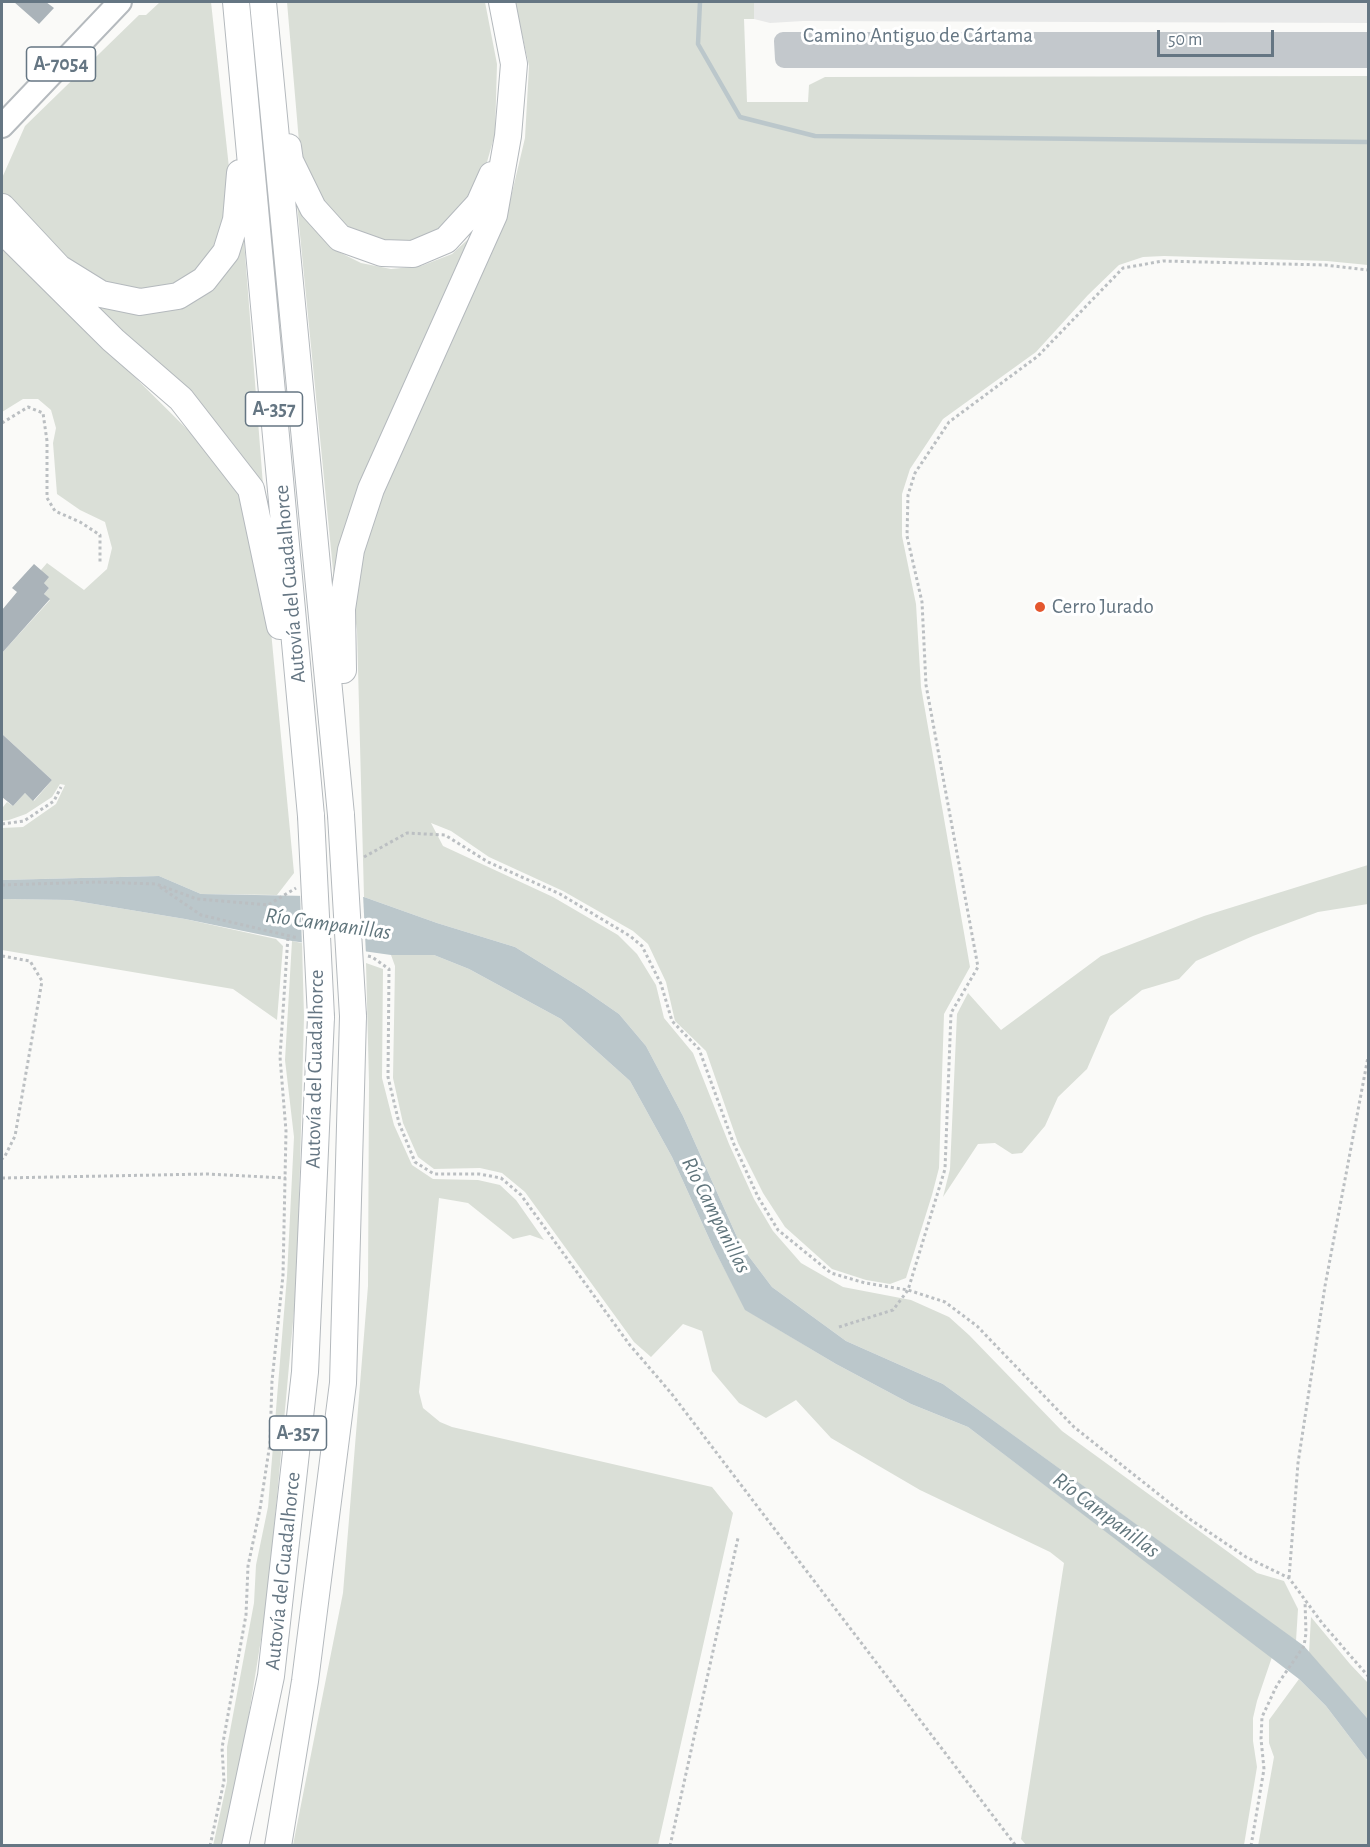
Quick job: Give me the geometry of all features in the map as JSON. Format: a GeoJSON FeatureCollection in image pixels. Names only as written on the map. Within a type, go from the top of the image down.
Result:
{"type":"FeatureCollection","features":[{"type":"Feature","properties":{"kind":"highway"},"geometry":{"type":"LineString","coordinates":[[2,207],[59,267],[101,294],[140,302],[178,296],[204,280],[226,252],[236,220],[240,177],[235,2]]}},
{"type":"Feature","properties":{"kind":"highway","name":"Autovía del Guadalhorce"},"geometry":{"type":"LineString","coordinates":[[235,2],[305,743],[321,1017],[305,1372],[271,1676],[235,1845]]}},
{"type":"Feature","properties":{"kind":"highway"},"geometry":{"type":"LineString","coordinates":[[264,2],[290,161],[313,208],[340,238],[382,253],[413,254],[446,240],[479,204],[508,136]]}},
{"type":"Feature","properties":{"kind":"highway","name":"Autovía del Guadalhorce"},"geometry":{"type":"LineString","coordinates":[[264,2],[339,784],[353,1016],[343,1383],[305,1681],[278,1845]]}},
{"type":"Feature","properties":{"kind":"highway"},"geometry":{"type":"LineString","coordinates":[[339,784],[345,734],[342,609],[351,550],[371,489],[494,215],[508,136],[514,64],[502,2]]}},
{"type":"Feature","properties":{"kind":"highway"},"geometry":{"type":"LineString","coordinates":[[2,230],[113,340],[181,399],[251,489],[305,743]]}},
{"type":"Feature","properties":{"kind":"main road","name":"A-7054"},"geometry":{"type":"LineString","coordinates":[[2,126],[120,2]]}},
{"type":"Feature","properties":{"kind":"street","name":"Camino Antiguo de Cártama"},"geometry":{"type":"LineString","coordinates":[[1368,41],[783,41],[784,59],[1368,59]]}},
{"type":"Feature","properties":{"kind":"path"},"geometry":{"type":"LineString","coordinates":[[839,1327],[893,1310],[908,1290],[945,1168],[951,1013],[978,967],[926,685],[922,602],[908,536],[908,495],[915,473],[949,422],[1038,356],[1123,268],[1162,261],[1325,265],[1368,270]]}},
{"type":"Feature","properties":{"kind":"path"},"geometry":{"type":"LineString","coordinates":[[2,423],[28,407],[43,413],[47,498],[55,511],[80,522],[100,535],[100,562]]}},
{"type":"Feature","properties":{"kind":"path"},"geometry":{"type":"LineString","coordinates":[[2,824],[24,821],[54,801],[61,786]]}},
{"type":"Feature","properties":{"kind":"path"},"geometry":{"type":"LineString","coordinates":[[445,835],[488,862],[560,894],[630,936],[642,946],[661,984],[672,1021],[699,1049],[733,1142],[758,1197],[778,1230],[831,1273],[865,1283],[908,1290],[945,1302],[977,1326],[1074,1427],[1191,1520],[1246,1557],[1289,1578],[1322,1623],[1368,1676]]}},
{"type":"Feature","properties":{"kind":"path"},"geometry":{"type":"LineString","coordinates":[[2,885],[96,882],[156,884],[201,915],[299,938]]}},
{"type":"Feature","properties":{"kind":"path"},"geometry":{"type":"LineString","coordinates":[[210,1845],[224,1781],[222,1748],[246,1615],[248,1566],[270,1443],[272,1381],[282,1275],[286,1131],[280,1057],[288,936]]}},
{"type":"Feature","properties":{"kind":"path"},"geometry":{"type":"LineString","coordinates":[[362,954],[372,957],[389,969],[388,1077],[399,1123],[415,1162],[434,1174],[479,1174],[501,1178],[521,1195],[629,1344],[671,1393],[1016,1845]]}},
{"type":"Feature","properties":{"kind":"path"},"geometry":{"type":"LineString","coordinates":[[2,956],[30,961],[42,981],[15,1136],[2,1159]]}},
{"type":"Feature","properties":{"kind":"path"},"geometry":{"type":"LineString","coordinates":[[1289,1578],[1298,1463],[1321,1308],[1368,1057]]}},
{"type":"Feature","properties":{"kind":"path"},"geometry":{"type":"LineString","coordinates":[[2,1178],[207,1174],[285,1178]]}},
{"type":"Feature","properties":{"kind":"path"},"geometry":{"type":"LineString","coordinates":[[670,1845],[738,1538]]}},
{"type":"Feature","properties":{"kind":"path"},"geometry":{"type":"LineString","coordinates":[[1251,1845],[1264,1769],[1262,1717],[1277,1685],[1304,1646],[1305,1599]]}},
{"type":"Feature","properties":{"kind":"shaded area"},"geometry":{"type":"Polygon","coordinates":[[[160,2],[211,2],[230,177],[227,218],[217,247],[195,274],[159,292],[113,290],[72,267],[2,198],[2,178],[25,126],[139,15],[146,15],[160,2]]]}},
{"type":"Feature","properties":{"kind":"shaded area"},"geometry":{"type":"Polygon","coordinates":[[[287,2],[485,2],[497,64],[495,134],[477,197],[446,232],[412,247],[382,248],[334,222],[307,178],[299,142],[287,2]]]}},
{"type":"Feature","properties":{"kind":"shaded area"},"geometry":{"type":"Polygon","coordinates":[[[515,2],[754,2],[754,19],[744,19],[747,102],[808,102],[809,85],[825,77],[1368,76],[1368,265],[1327,261],[1164,256],[1143,257],[1119,265],[1036,352],[943,419],[910,469],[902,494],[902,536],[916,604],[921,687],[970,967],[944,1014],[939,1168],[906,1278],[890,1284],[866,1280],[832,1269],[785,1227],[763,1193],[738,1143],[706,1051],[675,1021],[666,982],[648,944],[633,931],[563,891],[489,857],[451,831],[431,823],[443,846],[553,897],[618,935],[637,954],[656,985],[664,1018],[693,1053],[729,1144],[754,1199],[773,1231],[801,1263],[843,1287],[911,1300],[949,1317],[1062,1431],[1257,1573],[1284,1581],[1298,1609],[1296,1641],[943,1384],[846,1341],[772,1287],[741,1246],[683,1116],[646,1046],[619,1014],[515,947],[364,897],[357,630],[354,610],[363,555],[380,499],[506,218],[525,138],[529,66],[515,2]]]}},
{"type":"Feature","properties":{"kind":"shaded area"},"geometry":{"type":"Polygon","coordinates":[[[754,2],[1368,2],[1368,23],[803,21],[770,23],[754,19],[754,2]]]}},
{"type":"Feature","properties":{"kind":"shaded area"},"geometry":{"type":"Polygon","coordinates":[[[297,204],[314,229],[337,251],[361,263],[391,269],[421,266],[452,254],[477,231],[334,580],[297,204]]]}},
{"type":"Feature","properties":{"kind":"shaded area"},"geometry":{"type":"Polygon","coordinates":[[[244,241],[263,485],[231,441],[91,304],[162,311],[198,300],[224,276],[244,241]]]}},
{"type":"Feature","properties":{"kind":"shaded area"},"geometry":{"type":"Polygon","coordinates":[[[2,245],[211,453],[243,501],[267,589],[294,873],[277,895],[201,894],[159,876],[2,880],[2,828],[23,827],[56,804],[65,785],[60,784],[52,797],[26,814],[2,821],[2,806],[7,802],[13,806],[25,793],[34,801],[52,780],[2,734],[2,653],[50,600],[44,594],[49,588],[44,583],[41,570],[47,563],[84,590],[107,569],[112,548],[105,522],[80,510],[57,494],[53,443],[56,428],[51,410],[38,399],[23,399],[2,412],[2,245]]]}},
{"type":"Feature","properties":{"kind":"shaded area"},"geometry":{"type":"Polygon","coordinates":[[[1368,865],[1368,904],[1318,912],[1253,936],[1196,961],[1179,979],[1142,990],[1110,1016],[1087,1069],[1058,1097],[1045,1126],[1022,1153],[1012,1154],[995,1143],[978,1144],[943,1197],[950,1169],[957,1014],[968,993],[1001,1030],[1101,956],[1204,916],[1368,865]]]}},
{"type":"Feature","properties":{"kind":"shaded area"},"geometry":{"type":"Polygon","coordinates":[[[2,899],[70,900],[185,919],[276,939],[283,946],[277,1020],[233,989],[2,950],[2,899]]]}},
{"type":"Feature","properties":{"kind":"shaded area"},"geometry":{"type":"Polygon","coordinates":[[[292,941],[302,943],[304,1017],[297,1278],[268,1596],[244,1745],[223,1845],[213,1846],[227,1782],[227,1747],[254,1603],[256,1565],[268,1507],[287,1276],[294,1137],[285,1060],[292,941]]]}},
{"type":"Feature","properties":{"kind":"shaded area"},"geometry":{"type":"Polygon","coordinates":[[[391,955],[434,955],[469,969],[561,1019],[630,1081],[672,1157],[713,1247],[746,1310],[836,1364],[911,1404],[968,1427],[1272,1657],[1253,1718],[1253,1741],[1257,1767],[1244,1845],[1026,1845],[1021,1839],[1064,1563],[1050,1552],[920,1490],[831,1438],[796,1400],[766,1418],[739,1403],[712,1371],[702,1331],[683,1324],[651,1357],[634,1342],[525,1192],[502,1173],[480,1168],[434,1169],[418,1157],[403,1123],[393,1078],[395,966],[391,955]]]}},
{"type":"Feature","properties":{"kind":"shaded area"},"geometry":{"type":"Polygon","coordinates":[[[366,963],[383,969],[382,1078],[394,1125],[412,1165],[433,1179],[478,1180],[500,1185],[516,1200],[544,1240],[530,1235],[513,1239],[468,1203],[439,1198],[419,1392],[423,1408],[440,1422],[452,1427],[712,1487],[733,1513],[658,1845],[293,1845],[343,1593],[368,1286],[369,1082],[366,963]]]}},
{"type":"Feature","properties":{"kind":"shaded area"},"geometry":{"type":"Polygon","coordinates":[[[1311,1617],[1368,1683],[1368,1719],[1309,1653],[1311,1617]]]}},
{"type":"Feature","properties":{"kind":"shaded area"},"geometry":{"type":"Polygon","coordinates":[[[1299,1679],[1326,1706],[1368,1761],[1368,1845],[1258,1846],[1274,1757],[1269,1743],[1269,1720],[1299,1679]]]}},
{"type":"Feature","properties":{"kind":"water","name":"Río Campanillas"},"geometry":{"type":"Polygon","coordinates":[[[159,876],[201,894],[364,897],[515,947],[619,1014],[646,1046],[683,1116],[741,1246],[772,1287],[846,1341],[943,1384],[1304,1646],[1368,1719],[1368,1761],[1326,1706],[1299,1679],[968,1427],[911,1404],[836,1364],[745,1310],[672,1157],[630,1081],[561,1019],[469,969],[434,955],[391,955],[292,941],[185,919],[70,900],[2,899],[2,880],[159,876]]]}},
{"type":"Feature","properties":{"kind":"pier"},"geometry":{"type":"Polygon","coordinates":[[[300,893],[363,894],[366,955],[302,946],[300,893]]]}},
{"type":"Feature","properties":{"kind":"building"},"geometry":{"type":"Polygon","coordinates":[[[14,2],[46,2],[54,8],[39,24],[14,2]]]}},
{"type":"Feature","properties":{"kind":"building"},"geometry":{"type":"Polygon","coordinates":[[[34,564],[49,577],[44,583],[49,588],[44,594],[50,599],[2,653],[2,610],[17,592],[12,588],[34,564]]]}},
{"type":"Feature","properties":{"kind":"building"},"geometry":{"type":"Polygon","coordinates":[[[2,734],[52,780],[33,801],[25,793],[13,806],[2,797],[2,734]]]}},
{"type":"Feature","properties":{"kind":"waterway"},"geometry":{"type":"LineString","coordinates":[[700,2],[698,44],[740,117],[815,136],[1368,142]]}},
{"type":"Feature","properties":{"kind":"place","name":"Cerro Jurado"},"geometry":{"type":"Point","coordinates":[1040,607]}}]}
